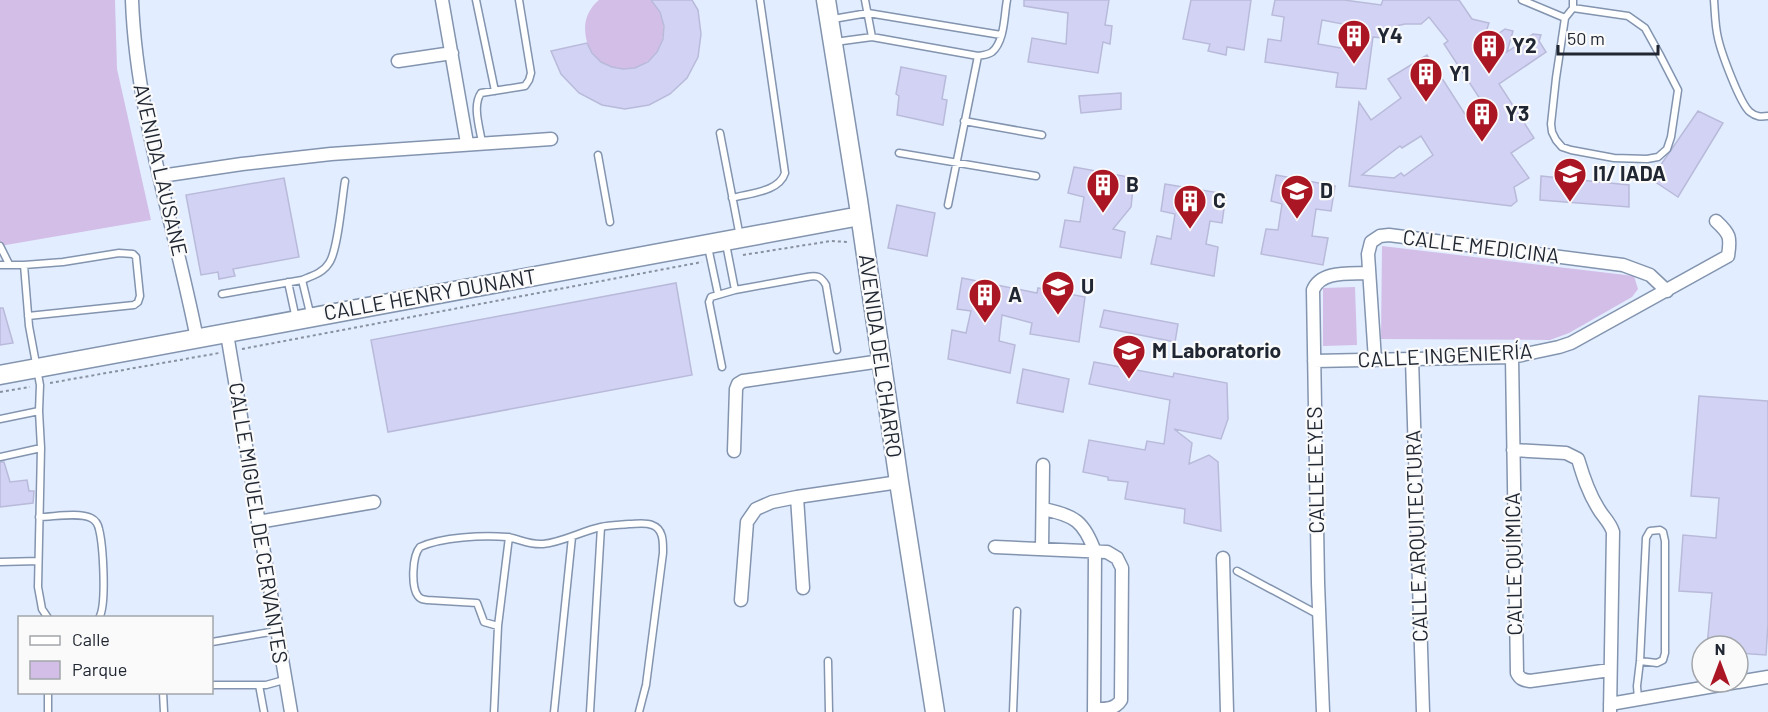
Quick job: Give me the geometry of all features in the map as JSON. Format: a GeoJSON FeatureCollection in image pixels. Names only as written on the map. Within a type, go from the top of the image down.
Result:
{"type":"FeatureCollection","features":[{"type":"Feature","properties":{"kind":"street","name":"AVENIDA LAUSANE"},"geometry":{"type":"LineString","coordinates":[[132,0],[139,76],[197,339]]}},
{"type":"Feature","properties":{"kind":"street"},"geometry":{"type":"LineString","coordinates":[[442,0],[467,143]]}},
{"type":"Feature","properties":{"kind":"street","name":"AVENIDA DEL CHARRO"},"geometry":{"type":"LineString","coordinates":[[826,0],[935,712]]}},
{"type":"Feature","properties":{"kind":"street"},"geometry":{"type":"LineString","coordinates":[[398,61],[452,53]]}},
{"type":"Feature","properties":{"kind":"street"},"geometry":{"type":"LineString","coordinates":[[161,176],[331,154],[551,139]]}},
{"type":"Feature","properties":{"kind":"street","name":"CALLE HENRY DUNANT"},"geometry":{"type":"LineString","coordinates":[[0,375],[39,376],[197,339],[228,342],[303,319],[722,248],[860,216]]}},
{"type":"Feature","properties":{"kind":"street","name":"CALLE INGENIERÍA"},"geometry":{"type":"LineString","coordinates":[[1314,362],[1512,357],[1559,348],[1728,256],[1730,245],[1728,232],[1716,221]]}},
{"type":"Feature","properties":{"kind":"street","name":"CALLE MEDICINA"},"geometry":{"type":"LineString","coordinates":[[1375,360],[1368,254],[1371,242],[1380,236],[1389,235],[1623,265],[1650,275],[1667,291]]}},
{"type":"Feature","properties":{"kind":"street","name":"CALLE LEYES"},"geometry":{"type":"LineString","coordinates":[[1323,712],[1313,290],[1316,283],[1328,276],[1368,273]]}},
{"type":"Feature","properties":{"kind":"street","name":"CALLE MIGUEL DE CERVANTES"},"geometry":{"type":"LineString","coordinates":[[228,342],[291,712]]}},
{"type":"Feature","properties":{"kind":"street","name":"CALLE QUÍMICA"},"geometry":{"type":"LineString","coordinates":[[1512,357],[1516,673],[1519,678],[1530,681],[1610,670]]}},
{"type":"Feature","properties":{"kind":"street","name":"CALLE ARQUITECTURA"},"geometry":{"type":"LineString","coordinates":[[1412,359],[1423,712]]}},
{"type":"Feature","properties":{"kind":"street"},"geometry":{"type":"LineString","coordinates":[[734,451],[738,384],[743,381],[881,361]]}},
{"type":"Feature","properties":{"kind":"street"},"geometry":{"type":"LineString","coordinates":[[1513,450],[1566,453],[1578,459],[1590,495],[1609,521],[1613,532],[1610,708],[1638,699],[1690,690]]}},
{"type":"Feature","properties":{"kind":"street"},"geometry":{"type":"LineString","coordinates":[[1042,549],[1043,465]]}},
{"type":"Feature","properties":{"kind":"street"},"geometry":{"type":"LineString","coordinates":[[741,600],[747,522],[756,509],[772,502],[797,497],[899,482]]}},
{"type":"Feature","properties":{"kind":"street"},"geometry":{"type":"LineString","coordinates":[[797,497],[803,588]]}},
{"type":"Feature","properties":{"kind":"street"},"geometry":{"type":"LineString","coordinates":[[258,522],[374,502]]}},
{"type":"Feature","properties":{"kind":"street"},"geometry":{"type":"LineString","coordinates":[[995,547],[1095,552],[1107,552],[1119,561],[1122,568],[1122,691],[1121,700],[1115,706],[1094,710],[1095,552],[1087,532],[1075,519],[1059,512],[1042,509]]}},
{"type":"Feature","properties":{"kind":"street"},"geometry":{"type":"LineString","coordinates":[[1223,558],[1227,712]]}},
{"type":"Feature","properties":{"kind":"street"},"geometry":{"type":"LineString","coordinates":[[1750,680],[1768,677]]}},
{"type":"Feature","properties":{"kind":"lane"},"geometry":{"type":"LineString","coordinates":[[476,0],[495,91]]}},
{"type":"Feature","properties":{"kind":"lane"},"geometry":{"type":"LineString","coordinates":[[482,143],[476,105],[482,93],[525,86],[531,73],[519,0]]}},
{"type":"Feature","properties":{"kind":"lane"},"geometry":{"type":"LineString","coordinates":[[732,198],[773,187],[783,179],[785,173],[760,0]]}},
{"type":"Feature","properties":{"kind":"lane"},"geometry":{"type":"LineString","coordinates":[[865,0],[872,37]]}},
{"type":"Feature","properties":{"kind":"lane"},"geometry":{"type":"LineString","coordinates":[[833,43],[872,37],[978,56],[990,54],[997,46],[1001,35],[1007,0]]}},
{"type":"Feature","properties":{"kind":"lane"},"geometry":{"type":"LineString","coordinates":[[1522,0],[1565,18]]}},
{"type":"Feature","properties":{"kind":"lane"},"geometry":{"type":"LineString","coordinates":[[1573,0],[1573,8],[1565,18],[1556,78],[1551,124],[1556,140],[1562,147],[1614,158],[1658,157],[1667,149],[1671,137],[1678,90],[1645,28],[1629,16],[1573,8]]}},
{"type":"Feature","properties":{"kind":"lane"},"geometry":{"type":"LineString","coordinates":[[1713,0],[1722,53],[1743,102],[1749,111],[1760,117],[1768,116]]}},
{"type":"Feature","properties":{"kind":"lane"},"geometry":{"type":"LineString","coordinates":[[829,20],[868,13],[1001,35]]}},
{"type":"Feature","properties":{"kind":"lane"},"geometry":{"type":"LineString","coordinates":[[948,206],[978,56]]}},
{"type":"Feature","properties":{"kind":"lane"},"geometry":{"type":"LineString","coordinates":[[964,121],[1042,135]]}},
{"type":"Feature","properties":{"kind":"lane"},"geometry":{"type":"LineString","coordinates":[[718,294],[722,248],[732,198],[720,133]]}},
{"type":"Feature","properties":{"kind":"lane"},"geometry":{"type":"LineString","coordinates":[[899,153],[1036,176]]}},
{"type":"Feature","properties":{"kind":"lane"},"geometry":{"type":"LineString","coordinates":[[598,155],[610,222]]}},
{"type":"Feature","properties":{"kind":"lane"},"geometry":{"type":"LineString","coordinates":[[222,294],[302,280],[324,269],[333,257],[345,181]]}},
{"type":"Feature","properties":{"kind":"lane"},"geometry":{"type":"LineString","coordinates":[[0,246],[9,264]]}},
{"type":"Feature","properties":{"kind":"lane"},"geometry":{"type":"LineString","coordinates":[[722,248],[735,290]]}},
{"type":"Feature","properties":{"kind":"lane"},"geometry":{"type":"LineString","coordinates":[[0,265],[63,262],[119,253],[133,254],[136,257],[140,296],[138,302],[28,316]]}},
{"type":"Feature","properties":{"kind":"lane"},"geometry":{"type":"LineString","coordinates":[[24,265],[29,326],[39,376],[41,448],[39,599],[47,616]]}},
{"type":"Feature","properties":{"kind":"lane"},"geometry":{"type":"LineString","coordinates":[[722,367],[709,302],[711,297],[735,290],[815,275],[823,280],[828,292],[837,350]]}},
{"type":"Feature","properties":{"kind":"lane"},"geometry":{"type":"LineString","coordinates":[[302,280],[303,319]]}},
{"type":"Feature","properties":{"kind":"lane"},"geometry":{"type":"LineString","coordinates":[[288,282],[303,319]]}},
{"type":"Feature","properties":{"kind":"lane"},"geometry":{"type":"LineString","coordinates":[[0,419],[39,411]]}},
{"type":"Feature","properties":{"kind":"lane"},"geometry":{"type":"LineString","coordinates":[[0,457],[41,448]]}},
{"type":"Feature","properties":{"kind":"lane"},"geometry":{"type":"LineString","coordinates":[[39,518],[80,515],[96,522],[99,528],[102,560],[103,602],[100,616]]}},
{"type":"Feature","properties":{"kind":"lane"},"geometry":{"type":"LineString","coordinates":[[498,626],[484,622],[477,603],[422,599],[418,596],[413,585],[417,551],[423,546],[476,538],[509,537],[526,543],[543,544],[601,527],[652,525],[663,538],[663,553],[647,674],[639,712]]}},
{"type":"Feature","properties":{"kind":"lane"},"geometry":{"type":"LineString","coordinates":[[590,712],[601,527]]}},
{"type":"Feature","properties":{"kind":"lane"},"geometry":{"type":"LineString","coordinates":[[1638,699],[1646,538],[1650,531],[1660,530],[1665,536],[1665,653],[1663,660],[1656,663],[1640,661]]}},
{"type":"Feature","properties":{"kind":"lane"},"geometry":{"type":"LineString","coordinates":[[494,712],[498,626],[509,537]]}},
{"type":"Feature","properties":{"kind":"lane"},"geometry":{"type":"LineString","coordinates":[[554,712],[572,537]]}},
{"type":"Feature","properties":{"kind":"lane"},"geometry":{"type":"LineString","coordinates":[[0,562],[38,561]]}},
{"type":"Feature","properties":{"kind":"lane"},"geometry":{"type":"LineString","coordinates":[[1237,571],[1319,616]]}},
{"type":"Feature","properties":{"kind":"lane"},"geometry":{"type":"LineString","coordinates":[[1013,712],[1017,611]]}},
{"type":"Feature","properties":{"kind":"lane"},"geometry":{"type":"LineString","coordinates":[[213,642],[276,631]]}},
{"type":"Feature","properties":{"kind":"lane"},"geometry":{"type":"LineString","coordinates":[[828,662],[829,712]]}},
{"type":"Feature","properties":{"kind":"lane"},"geometry":{"type":"LineString","coordinates":[[213,685],[266,685],[284,680]]}},
{"type":"Feature","properties":{"kind":"lane"},"geometry":{"type":"LineString","coordinates":[[256,712],[264,711],[259,685]]}},
{"type":"Feature","properties":{"kind":"lane"},"geometry":{"type":"LineString","coordinates":[[48,694],[48,712]]}},
{"type":"Feature","properties":{"kind":"lane"},"geometry":{"type":"LineString","coordinates":[[163,694],[164,712]]}},
{"type":"Feature","properties":{"kind":"path"},"geometry":{"type":"LineString","coordinates":[[0,393],[39,376],[722,248],[831,241],[864,242]]}},
{"type":"Feature","properties":{"kind":"green space"},"geometry":{"type":"Polygon","coordinates":[[[0,0],[115,0],[117,69],[151,220],[0,246],[0,0]]]}},
{"type":"Feature","properties":{"kind":"green space"},"geometry":{"type":"Polygon","coordinates":[[[599,0],[650,0],[660,13],[663,27],[662,40],[656,53],[646,62],[634,68],[619,69],[604,64],[598,59],[588,45],[585,27],[591,8],[599,0]]]}},
{"type":"Feature","properties":{"kind":"green space"},"geometry":{"type":"Polygon","coordinates":[[[1382,246],[1634,276],[1638,289],[1632,297],[1569,333],[1550,340],[1381,339],[1382,246]]]}},
{"type":"Feature","properties":{"kind":"green space"},"geometry":{"type":"Polygon","coordinates":[[[1355,287],[1357,345],[1323,346],[1323,288],[1355,287]]]}},
{"type":"Feature","properties":{"kind":"building"},"geometry":{"type":"Polygon","coordinates":[[[651,0],[692,0],[698,10],[701,34],[698,57],[687,78],[670,94],[649,105],[625,109],[602,105],[579,93],[561,74],[551,51],[587,43],[592,53],[601,62],[612,67],[635,68],[648,62],[657,52],[663,39],[664,26],[660,12],[651,0]]]}},
{"type":"Feature","properties":{"kind":"building"},"geometry":{"type":"Polygon","coordinates":[[[1024,0],[1109,0],[1105,25],[1112,26],[1110,44],[1103,42],[1098,73],[1028,62],[1032,38],[1066,44],[1068,13],[1024,6],[1024,0]]]}},
{"type":"Feature","properties":{"kind":"building"},"geometry":{"type":"Polygon","coordinates":[[[1191,0],[1251,0],[1244,50],[1227,47],[1226,55],[1208,51],[1210,44],[1183,39],[1191,0]]]}},
{"type":"Feature","properties":{"kind":"building"},"geometry":{"type":"Polygon","coordinates":[[[1275,0],[1344,0],[1381,5],[1383,0],[1459,0],[1472,19],[1489,23],[1481,46],[1505,29],[1513,31],[1507,52],[1533,34],[1541,35],[1539,41],[1546,52],[1499,84],[1534,138],[1511,153],[1529,178],[1514,187],[1517,201],[1511,206],[1349,186],[1359,102],[1371,120],[1401,98],[1388,79],[1427,55],[1470,122],[1488,111],[1444,44],[1448,41],[1429,17],[1421,24],[1396,26],[1383,38],[1373,37],[1366,89],[1336,87],[1338,73],[1265,62],[1268,39],[1281,41],[1284,17],[1272,15],[1275,0]],[[1322,20],[1318,44],[1341,48],[1343,24],[1322,20]],[[1421,136],[1402,148],[1400,146],[1362,175],[1394,178],[1401,173],[1404,176],[1433,155],[1421,136]]]}},
{"type":"Feature","properties":{"kind":"building"},"geometry":{"type":"Polygon","coordinates":[[[901,67],[946,76],[942,99],[947,100],[943,125],[897,115],[899,96],[896,94],[901,67]]]}},
{"type":"Feature","properties":{"kind":"building"},"geometry":{"type":"Polygon","coordinates":[[[1121,93],[1121,109],[1081,113],[1079,96],[1121,93]]]}},
{"type":"Feature","properties":{"kind":"building"},"geometry":{"type":"Polygon","coordinates":[[[1698,111],[1723,123],[1678,197],[1651,179],[1698,111]]]}},
{"type":"Feature","properties":{"kind":"building","name":"B"},"geometry":{"type":"Polygon","coordinates":[[[1074,167],[1134,178],[1131,207],[1113,229],[1125,232],[1121,258],[1060,247],[1065,220],[1080,222],[1084,197],[1068,193],[1074,167]]]}},
{"type":"Feature","properties":{"kind":"building","name":"D"},"geometry":{"type":"Polygon","coordinates":[[[1276,175],[1335,186],[1331,211],[1316,209],[1312,236],[1328,238],[1323,265],[1261,254],[1266,229],[1278,230],[1282,204],[1271,201],[1276,175]]]}},
{"type":"Feature","properties":{"kind":"building"},"geometry":{"type":"Polygon","coordinates":[[[1541,176],[1629,185],[1629,207],[1540,200],[1541,176]]]}},
{"type":"Feature","properties":{"kind":"building"},"geometry":{"type":"Polygon","coordinates":[[[284,178],[299,257],[233,269],[235,276],[219,279],[218,272],[201,275],[186,195],[284,178]]]}},
{"type":"Feature","properties":{"kind":"building","name":"C"},"geometry":{"type":"Polygon","coordinates":[[[1165,184],[1226,194],[1222,223],[1210,221],[1206,244],[1218,247],[1214,276],[1151,264],[1157,236],[1171,239],[1175,214],[1161,211],[1165,184]]]}},
{"type":"Feature","properties":{"kind":"building"},"geometry":{"type":"Polygon","coordinates":[[[897,205],[935,213],[927,256],[888,248],[897,205]]]}},
{"type":"Feature","properties":{"kind":"building","name":"A"},"geometry":{"type":"Polygon","coordinates":[[[962,278],[1037,293],[1038,288],[1085,297],[1079,342],[1030,334],[1032,323],[1002,315],[999,341],[1015,345],[1010,373],[948,359],[952,330],[966,333],[971,311],[957,309],[962,278]]]}},
{"type":"Feature","properties":{"kind":"building"},"geometry":{"type":"Polygon","coordinates":[[[676,283],[692,375],[388,432],[371,340],[676,283]]]}},
{"type":"Feature","properties":{"kind":"building"},"geometry":{"type":"Polygon","coordinates":[[[0,308],[3,308],[13,343],[0,345],[0,308]]]}},
{"type":"Feature","properties":{"kind":"building"},"geometry":{"type":"Polygon","coordinates":[[[1104,310],[1178,324],[1175,342],[1100,327],[1104,310]]]}},
{"type":"Feature","properties":{"kind":"building"},"geometry":{"type":"Polygon","coordinates":[[[1094,362],[1173,377],[1174,373],[1227,383],[1228,419],[1221,439],[1174,429],[1192,443],[1189,464],[1209,455],[1218,462],[1221,531],[1184,523],[1185,509],[1125,499],[1128,482],[1108,480],[1108,477],[1083,472],[1089,440],[1145,450],[1147,441],[1164,444],[1170,400],[1089,384],[1094,362]]]}},
{"type":"Feature","properties":{"kind":"building"},"geometry":{"type":"Polygon","coordinates":[[[1023,369],[1069,379],[1063,412],[1017,403],[1023,369]]]}},
{"type":"Feature","properties":{"kind":"building"},"geometry":{"type":"Polygon","coordinates":[[[1699,396],[1768,401],[1766,655],[1750,654],[1750,634],[1708,634],[1712,593],[1679,591],[1683,535],[1716,538],[1719,498],[1691,496],[1699,396]]]}},
{"type":"Feature","properties":{"kind":"building"},"geometry":{"type":"Polygon","coordinates":[[[0,462],[4,462],[10,482],[27,480],[29,491],[34,491],[33,503],[0,507],[0,462]]]}},
{"type":"Feature","properties":{"kind":"place","name":"Y4"},"geometry":{"type":"Point","coordinates":[1354,65]}},
{"type":"Feature","properties":{"kind":"place","name":"Y2"},"geometry":{"type":"Point","coordinates":[1489,75]}},
{"type":"Feature","properties":{"kind":"place","name":"Y1"},"geometry":{"type":"Point","coordinates":[1426,103]}},
{"type":"Feature","properties":{"kind":"place","name":"Y3"},"geometry":{"type":"Point","coordinates":[1482,143]}},
{"type":"Feature","properties":{"kind":"place","name":"I1/ IADA"},"geometry":{"type":"Point","coordinates":[1570,203]}},
{"type":"Feature","properties":{"kind":"place","name":"B"},"geometry":{"type":"Point","coordinates":[1103,214]}},
{"type":"Feature","properties":{"kind":"place","name":"D"},"geometry":{"type":"Point","coordinates":[1297,220]}},
{"type":"Feature","properties":{"kind":"place","name":"C"},"geometry":{"type":"Point","coordinates":[1190,230]}},
{"type":"Feature","properties":{"kind":"place","name":"U"},"geometry":{"type":"Point","coordinates":[1058,316]}},
{"type":"Feature","properties":{"kind":"place","name":"A"},"geometry":{"type":"Point","coordinates":[985,324]}},
{"type":"Feature","properties":{"kind":"place","name":"M Laboratorio"},"geometry":{"type":"Point","coordinates":[1129,380]}}]}
